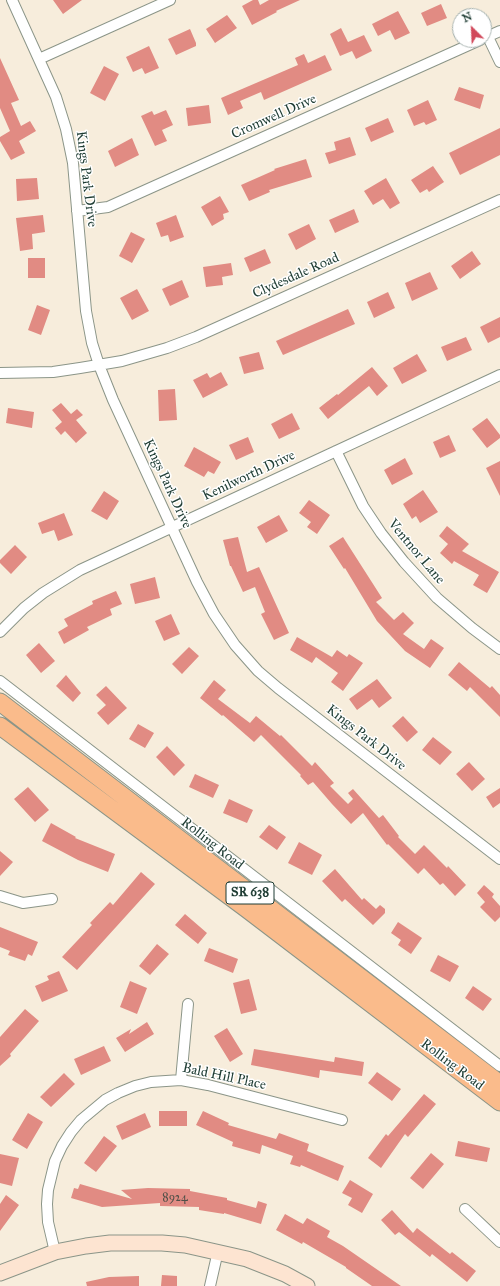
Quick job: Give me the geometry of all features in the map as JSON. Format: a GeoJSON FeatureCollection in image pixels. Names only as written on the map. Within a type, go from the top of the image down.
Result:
{"type":"FeatureCollection","features":[{"type":"Feature","properties":{"kind":"main road","name":"Rolling Road"},"geometry":{"type":"LineString","coordinates":[[0,702],[500,1084]]}},
{"type":"Feature","properties":{"kind":"main road","name":"Rolling Road"},"geometry":{"type":"LineString","coordinates":[[0,726],[247,909],[500,1102]]}},
{"type":"Feature","properties":{"kind":"street","name":"Kings Park Drive"},"geometry":{"type":"LineString","coordinates":[[12,0],[56,97],[66,129],[73,163],[86,311],[92,343],[99,365],[112,400],[197,582],[214,614],[236,645],[258,671],[500,859]]}},
{"type":"Feature","properties":{"kind":"street"},"geometry":{"type":"LineString","coordinates":[[39,59],[170,0]]}},
{"type":"Feature","properties":{"kind":"street","name":"Cromwell Drive"},"geometry":{"type":"LineString","coordinates":[[78,211],[108,207],[462,48]]}},
{"type":"Feature","properties":{"kind":"street"},"geometry":{"type":"LineString","coordinates":[[491,48],[500,62]]}},
{"type":"Feature","properties":{"kind":"street","name":"Clydesdale Road"},"geometry":{"type":"LineString","coordinates":[[0,373],[53,372],[133,359],[167,348],[196,337],[500,200]]}},
{"type":"Feature","properties":{"kind":"street","name":"Kenilworth Drive"},"geometry":{"type":"LineString","coordinates":[[0,632],[24,608],[43,593],[80,570],[500,375]]}},
{"type":"Feature","properties":{"kind":"street","name":"Ventnor Lane"},"geometry":{"type":"LineString","coordinates":[[336,451],[364,506],[381,533],[404,562],[437,598],[500,650]]}},
{"type":"Feature","properties":{"kind":"street","name":"Rolling Road"},"geometry":{"type":"LineString","coordinates":[[0,681],[500,1066]]}},
{"type":"Feature","properties":{"kind":"street"},"geometry":{"type":"LineString","coordinates":[[0,896],[23,903],[52,899]]}},
{"type":"Feature","properties":{"kind":"street"},"geometry":{"type":"LineString","coordinates":[[181,1080],[188,1004]]}},
{"type":"Feature","properties":{"kind":"street","name":"Bald Hill Place"},"geometry":{"type":"LineString","coordinates":[[55,1252],[48,1222],[48,1190],[55,1161],[71,1132],[92,1110],[118,1093],[135,1086],[151,1082],[181,1080],[342,1120]]}},
{"type":"Feature","properties":{"kind":"street"},"geometry":{"type":"LineString","coordinates":[[465,1209],[500,1242]]}},
{"type":"Feature","properties":{"kind":"street"},"geometry":{"type":"LineString","coordinates":[[0,1272],[55,1252],[110,1243],[140,1242],[185,1245],[218,1251],[261,1264],[307,1286]]}},
{"type":"Feature","properties":{"kind":"street"},"geometry":{"type":"LineString","coordinates":[[210,1286],[218,1251]]}},
{"type":"Feature","properties":{"kind":"building"},"geometry":{"type":"Polygon","coordinates":[[[53,0],[82,0],[63,14],[53,0]]]}},
{"type":"Feature","properties":{"kind":"building"},"geometry":{"type":"Polygon","coordinates":[[[253,0],[258,0],[260,5],[269,0],[300,0],[276,11],[277,12],[252,25],[242,6],[253,0]]]}},
{"type":"Feature","properties":{"kind":"building"},"geometry":{"type":"Polygon","coordinates":[[[441,4],[447,18],[427,26],[421,13],[441,4]]]}},
{"type":"Feature","properties":{"kind":"building"},"geometry":{"type":"Polygon","coordinates":[[[398,11],[410,33],[395,40],[390,30],[378,36],[372,24],[398,11]]]}},
{"type":"Feature","properties":{"kind":"building"},"geometry":{"type":"Polygon","coordinates":[[[227,15],[237,28],[215,43],[206,29],[227,15]]]}},
{"type":"Feature","properties":{"kind":"building"},"geometry":{"type":"Polygon","coordinates":[[[341,28],[348,42],[364,35],[372,51],[356,59],[352,51],[340,56],[330,34],[341,28]]]}},
{"type":"Feature","properties":{"kind":"building"},"geometry":{"type":"Polygon","coordinates":[[[190,29],[196,46],[176,55],[168,39],[190,29]]]}},
{"type":"Feature","properties":{"kind":"building"},"geometry":{"type":"Polygon","coordinates":[[[149,46],[159,68],[145,74],[142,68],[133,72],[126,57],[149,46]]]}},
{"type":"Feature","properties":{"kind":"building"},"geometry":{"type":"Polygon","coordinates":[[[304,54],[308,63],[325,55],[332,70],[264,100],[261,92],[240,101],[243,108],[228,115],[221,98],[298,65],[295,58],[304,54]]]}},
{"type":"Feature","properties":{"kind":"building"},"geometry":{"type":"Polygon","coordinates":[[[0,58],[19,100],[11,103],[21,126],[30,121],[36,131],[19,141],[25,153],[11,160],[0,141],[0,137],[10,131],[0,108],[0,58]]]}},
{"type":"Feature","properties":{"kind":"building"},"geometry":{"type":"Polygon","coordinates":[[[104,66],[119,74],[105,101],[90,93],[104,66]]]}},
{"type":"Feature","properties":{"kind":"building"},"geometry":{"type":"Polygon","coordinates":[[[459,87],[484,95],[480,109],[454,100],[459,87]]]}},
{"type":"Feature","properties":{"kind":"building"},"geometry":{"type":"Polygon","coordinates":[[[428,100],[437,120],[426,125],[424,122],[414,126],[407,110],[428,100]]]}},
{"type":"Feature","properties":{"kind":"building"},"geometry":{"type":"Polygon","coordinates":[[[209,105],[211,123],[188,126],[186,108],[209,105]]]}},
{"type":"Feature","properties":{"kind":"building"},"geometry":{"type":"Polygon","coordinates":[[[166,110],[173,125],[162,130],[167,141],[155,146],[141,116],[152,111],[154,115],[166,110]]]}},
{"type":"Feature","properties":{"kind":"building"},"geometry":{"type":"Polygon","coordinates":[[[388,118],[394,132],[371,142],[365,128],[388,118]]]}},
{"type":"Feature","properties":{"kind":"building"},"geometry":{"type":"Polygon","coordinates":[[[500,128],[500,155],[460,175],[449,153],[500,128]]]}},
{"type":"Feature","properties":{"kind":"building"},"geometry":{"type":"Polygon","coordinates":[[[350,137],[356,155],[329,164],[325,153],[336,150],[334,142],[350,137]]]}},
{"type":"Feature","properties":{"kind":"building"},"geometry":{"type":"Polygon","coordinates":[[[132,138],[139,155],[115,167],[108,151],[132,138]]]}},
{"type":"Feature","properties":{"kind":"building"},"geometry":{"type":"Polygon","coordinates":[[[306,159],[312,177],[269,190],[270,192],[249,201],[241,185],[275,170],[274,169],[306,159]]]}},
{"type":"Feature","properties":{"kind":"building"},"geometry":{"type":"Polygon","coordinates":[[[433,166],[444,182],[429,192],[427,189],[420,193],[411,180],[433,166]]]}},
{"type":"Feature","properties":{"kind":"building"},"geometry":{"type":"Polygon","coordinates":[[[37,178],[39,199],[17,201],[16,179],[37,178]]]}},
{"type":"Feature","properties":{"kind":"building"},"geometry":{"type":"Polygon","coordinates":[[[386,178],[400,203],[390,209],[383,199],[373,205],[364,191],[386,178]]]}},
{"type":"Feature","properties":{"kind":"building"},"geometry":{"type":"Polygon","coordinates":[[[220,196],[229,212],[223,214],[224,219],[212,226],[201,207],[220,196]]]}},
{"type":"Feature","properties":{"kind":"building"},"geometry":{"type":"Polygon","coordinates":[[[354,209],[359,222],[335,233],[329,220],[354,209]]]}},
{"type":"Feature","properties":{"kind":"building"},"geometry":{"type":"Polygon","coordinates":[[[43,215],[45,232],[32,234],[33,249],[20,251],[16,218],[43,215]]]}},
{"type":"Feature","properties":{"kind":"building"},"geometry":{"type":"Polygon","coordinates":[[[176,215],[184,237],[170,242],[168,235],[161,237],[156,223],[176,215]]]}},
{"type":"Feature","properties":{"kind":"building"},"geometry":{"type":"Polygon","coordinates":[[[309,224],[316,239],[296,250],[288,234],[309,224]]]}},
{"type":"Feature","properties":{"kind":"building"},"geometry":{"type":"Polygon","coordinates":[[[131,232],[145,239],[132,263],[119,256],[131,232]]]}},
{"type":"Feature","properties":{"kind":"building"},"geometry":{"type":"Polygon","coordinates":[[[265,249],[271,263],[250,272],[244,258],[265,249]]]}},
{"type":"Feature","properties":{"kind":"building"},"geometry":{"type":"Polygon","coordinates":[[[472,251],[481,264],[460,279],[451,266],[472,251]]]}},
{"type":"Feature","properties":{"kind":"building"},"geometry":{"type":"Polygon","coordinates":[[[28,258],[45,258],[45,278],[28,278],[28,258]]]}},
{"type":"Feature","properties":{"kind":"building"},"geometry":{"type":"Polygon","coordinates":[[[231,263],[233,275],[222,277],[223,285],[206,287],[203,267],[231,263]]]}},
{"type":"Feature","properties":{"kind":"building"},"geometry":{"type":"Polygon","coordinates":[[[430,272],[438,289],[412,301],[405,283],[430,272]]]}},
{"type":"Feature","properties":{"kind":"building"},"geometry":{"type":"Polygon","coordinates":[[[182,280],[189,297],[170,306],[162,289],[182,280]]]}},
{"type":"Feature","properties":{"kind":"building"},"geometry":{"type":"Polygon","coordinates":[[[137,289],[149,311],[132,320],[120,298],[137,289]]]}},
{"type":"Feature","properties":{"kind":"building"},"geometry":{"type":"Polygon","coordinates":[[[388,292],[395,308],[374,318],[367,302],[388,292]]]}},
{"type":"Feature","properties":{"kind":"building"},"geometry":{"type":"Polygon","coordinates":[[[37,305],[50,310],[41,335],[28,330],[37,305]]]}},
{"type":"Feature","properties":{"kind":"building"},"geometry":{"type":"Polygon","coordinates":[[[348,309],[355,324],[283,355],[276,341],[348,309]]]}},
{"type":"Feature","properties":{"kind":"building"},"geometry":{"type":"Polygon","coordinates":[[[500,317],[500,337],[488,343],[480,327],[500,317]]]}},
{"type":"Feature","properties":{"kind":"building"},"geometry":{"type":"Polygon","coordinates":[[[466,337],[472,350],[447,361],[441,347],[466,337]]]}},
{"type":"Feature","properties":{"kind":"building"},"geometry":{"type":"Polygon","coordinates":[[[259,352],[264,369],[244,374],[239,357],[259,352]]]}},
{"type":"Feature","properties":{"kind":"building"},"geometry":{"type":"Polygon","coordinates":[[[417,354],[427,371],[402,384],[393,368],[417,354]]]}},
{"type":"Feature","properties":{"kind":"building"},"geometry":{"type":"Polygon","coordinates":[[[372,367],[388,386],[377,396],[369,386],[328,419],[319,408],[337,394],[338,395],[372,367]]]}},
{"type":"Feature","properties":{"kind":"building"},"geometry":{"type":"Polygon","coordinates":[[[221,372],[228,385],[203,398],[193,380],[207,373],[210,378],[221,372]]]}},
{"type":"Feature","properties":{"kind":"building"},"geometry":{"type":"Polygon","coordinates":[[[175,389],[177,420],[159,421],[158,390],[175,389]]]}},
{"type":"Feature","properties":{"kind":"building"},"geometry":{"type":"Polygon","coordinates":[[[61,403],[71,414],[77,409],[83,415],[76,420],[87,433],[76,443],[65,431],[61,435],[55,428],[62,422],[52,410],[61,403]]]}},
{"type":"Feature","properties":{"kind":"building"},"geometry":{"type":"Polygon","coordinates":[[[8,408],[34,412],[32,428],[6,423],[8,408]]]}},
{"type":"Feature","properties":{"kind":"building"},"geometry":{"type":"Polygon","coordinates":[[[292,413],[300,429],[279,439],[271,424],[292,413]]]}},
{"type":"Feature","properties":{"kind":"building"},"geometry":{"type":"Polygon","coordinates":[[[487,418],[500,435],[500,438],[487,448],[472,429],[487,418]]]}},
{"type":"Feature","properties":{"kind":"building"},"geometry":{"type":"Polygon","coordinates":[[[449,435],[456,451],[440,458],[433,442],[449,435]]]}},
{"type":"Feature","properties":{"kind":"building"},"geometry":{"type":"Polygon","coordinates":[[[248,437],[254,452],[236,460],[229,445],[248,437]]]}},
{"type":"Feature","properties":{"kind":"building"},"geometry":{"type":"Polygon","coordinates":[[[194,447],[221,462],[214,474],[208,471],[204,477],[184,466],[194,447]]]}},
{"type":"Feature","properties":{"kind":"building"},"geometry":{"type":"Polygon","coordinates":[[[405,458],[413,474],[392,485],[384,470],[405,458]]]}},
{"type":"Feature","properties":{"kind":"building"},"geometry":{"type":"Polygon","coordinates":[[[500,461],[500,496],[486,468],[500,461]]]}},
{"type":"Feature","properties":{"kind":"building"},"geometry":{"type":"Polygon","coordinates":[[[423,490],[438,512],[420,523],[416,516],[412,519],[403,504],[423,490]]]}},
{"type":"Feature","properties":{"kind":"building"},"geometry":{"type":"Polygon","coordinates":[[[104,491],[119,501],[107,520],[91,511],[104,491]]]}},
{"type":"Feature","properties":{"kind":"building"},"geometry":{"type":"Polygon","coordinates":[[[309,500],[330,515],[317,534],[307,527],[311,522],[299,513],[309,500]]]}},
{"type":"Feature","properties":{"kind":"building"},"geometry":{"type":"Polygon","coordinates":[[[64,513],[73,535],[58,541],[54,530],[42,534],[38,523],[64,513]]]}},
{"type":"Feature","properties":{"kind":"building"},"geometry":{"type":"Polygon","coordinates":[[[279,515],[288,531],[266,543],[257,527],[279,515]]]}},
{"type":"Feature","properties":{"kind":"building"},"geometry":{"type":"Polygon","coordinates":[[[447,526],[469,544],[462,551],[499,572],[487,593],[473,585],[479,575],[454,561],[452,564],[440,553],[448,544],[439,536],[447,526]]]}},
{"type":"Feature","properties":{"kind":"building"},"geometry":{"type":"Polygon","coordinates":[[[238,537],[247,572],[259,567],[289,633],[274,640],[261,614],[265,612],[255,587],[243,592],[230,566],[223,540],[238,537]]]}},
{"type":"Feature","properties":{"kind":"building"},"geometry":{"type":"Polygon","coordinates":[[[343,537],[382,598],[376,602],[394,620],[403,612],[414,623],[403,634],[424,649],[431,639],[444,648],[430,668],[405,651],[377,621],[345,568],[344,569],[329,546],[343,537]]]}},
{"type":"Feature","properties":{"kind":"building"},"geometry":{"type":"Polygon","coordinates":[[[15,545],[27,557],[11,574],[0,563],[0,560],[15,545]]]}},
{"type":"Feature","properties":{"kind":"building"},"geometry":{"type":"Polygon","coordinates":[[[155,577],[160,598],[135,604],[130,584],[155,577]]]}},
{"type":"Feature","properties":{"kind":"building"},"geometry":{"type":"Polygon","coordinates":[[[116,591],[122,604],[110,609],[112,615],[87,627],[89,630],[64,644],[58,632],[68,626],[64,619],[93,604],[92,601],[116,591]]]}},
{"type":"Feature","properties":{"kind":"building"},"geometry":{"type":"Polygon","coordinates":[[[171,614],[180,634],[164,641],[155,621],[171,614]]]}},
{"type":"Feature","properties":{"kind":"building"},"geometry":{"type":"Polygon","coordinates":[[[297,637],[332,657],[337,650],[347,657],[349,654],[363,663],[343,691],[331,682],[338,673],[316,657],[312,663],[290,650],[297,637]]]}},
{"type":"Feature","properties":{"kind":"building"},"geometry":{"type":"Polygon","coordinates":[[[39,643],[55,661],[41,673],[26,655],[39,643]]]}},
{"type":"Feature","properties":{"kind":"building"},"geometry":{"type":"Polygon","coordinates":[[[189,647],[199,656],[182,674],[172,664],[189,647]]]}},
{"type":"Feature","properties":{"kind":"building"},"geometry":{"type":"Polygon","coordinates":[[[459,662],[490,688],[492,686],[500,695],[500,717],[470,687],[467,691],[448,675],[459,662]]]}},
{"type":"Feature","properties":{"kind":"building"},"geometry":{"type":"Polygon","coordinates":[[[66,675],[81,693],[73,702],[56,686],[66,675]]]}},
{"type":"Feature","properties":{"kind":"building"},"geometry":{"type":"Polygon","coordinates":[[[377,679],[392,698],[379,708],[372,699],[357,710],[349,699],[377,679]]]}},
{"type":"Feature","properties":{"kind":"building"},"geometry":{"type":"Polygon","coordinates":[[[214,680],[226,690],[218,699],[250,723],[256,716],[280,736],[281,735],[312,766],[315,762],[334,783],[330,786],[348,804],[353,799],[348,793],[353,789],[379,818],[383,815],[399,836],[398,837],[415,854],[424,845],[447,868],[448,866],[466,885],[455,896],[443,883],[440,885],[424,868],[418,874],[388,844],[387,845],[363,813],[351,824],[313,782],[308,785],[300,776],[301,775],[261,735],[254,742],[223,715],[222,716],[200,698],[214,680]]]}},
{"type":"Feature","properties":{"kind":"building"},"geometry":{"type":"Polygon","coordinates":[[[106,686],[127,708],[108,725],[97,713],[106,705],[96,695],[106,686]]]}},
{"type":"Feature","properties":{"kind":"building"},"geometry":{"type":"Polygon","coordinates":[[[403,716],[418,732],[407,742],[392,726],[403,716]]]}},
{"type":"Feature","properties":{"kind":"building"},"geometry":{"type":"Polygon","coordinates":[[[138,724],[154,733],[145,748],[129,739],[138,724]]]}},
{"type":"Feature","properties":{"kind":"building"},"geometry":{"type":"Polygon","coordinates":[[[433,737],[452,752],[440,765],[422,750],[433,737]]]}},
{"type":"Feature","properties":{"kind":"building"},"geometry":{"type":"Polygon","coordinates":[[[167,746],[185,765],[174,776],[156,757],[167,746]]]}},
{"type":"Feature","properties":{"kind":"building"},"geometry":{"type":"Polygon","coordinates":[[[469,762],[485,779],[472,791],[456,774],[469,762]]]}},
{"type":"Feature","properties":{"kind":"building"},"geometry":{"type":"Polygon","coordinates":[[[195,774],[219,785],[213,798],[189,787],[195,774]]]}},
{"type":"Feature","properties":{"kind":"building"},"geometry":{"type":"Polygon","coordinates":[[[28,787],[49,810],[35,822],[14,799],[28,787]]]}},
{"type":"Feature","properties":{"kind":"building"},"geometry":{"type":"Polygon","coordinates":[[[500,788],[500,803],[493,808],[486,797],[500,788]]]}},
{"type":"Feature","properties":{"kind":"building"},"geometry":{"type":"Polygon","coordinates":[[[229,799],[253,810],[247,823],[223,813],[229,799]]]}},
{"type":"Feature","properties":{"kind":"building"},"geometry":{"type":"Polygon","coordinates":[[[51,823],[76,837],[75,838],[115,854],[108,872],[78,860],[42,841],[51,823]]]}},
{"type":"Feature","properties":{"kind":"building"},"geometry":{"type":"Polygon","coordinates":[[[269,825],[286,837],[277,850],[259,837],[269,825]]]}},
{"type":"Feature","properties":{"kind":"building"},"geometry":{"type":"Polygon","coordinates":[[[299,842],[322,855],[312,875],[288,863],[299,842]]]}},
{"type":"Feature","properties":{"kind":"building"},"geometry":{"type":"Polygon","coordinates":[[[0,851],[13,862],[0,876],[0,851]]]}},
{"type":"Feature","properties":{"kind":"building"},"geometry":{"type":"Polygon","coordinates":[[[335,869],[362,900],[364,898],[376,909],[380,905],[385,909],[385,913],[373,925],[345,899],[342,902],[322,881],[335,869]]]}},
{"type":"Feature","properties":{"kind":"building"},"geometry":{"type":"Polygon","coordinates":[[[141,872],[155,884],[77,970],[62,957],[92,925],[90,923],[110,902],[113,905],[141,872]]]}},
{"type":"Feature","properties":{"kind":"building"},"geometry":{"type":"Polygon","coordinates":[[[484,885],[494,894],[492,897],[500,906],[500,917],[495,922],[480,907],[485,902],[477,893],[484,885]]]}},
{"type":"Feature","properties":{"kind":"building"},"geometry":{"type":"Polygon","coordinates":[[[185,914],[207,933],[198,944],[175,925],[185,914]]]}},
{"type":"Feature","properties":{"kind":"building"},"geometry":{"type":"Polygon","coordinates":[[[398,922],[422,938],[411,954],[398,945],[401,940],[391,933],[398,922]]]}},
{"type":"Feature","properties":{"kind":"building"},"geometry":{"type":"Polygon","coordinates":[[[0,927],[38,942],[32,956],[28,954],[25,961],[8,955],[10,951],[0,947],[0,927]]]}},
{"type":"Feature","properties":{"kind":"building"},"geometry":{"type":"Polygon","coordinates":[[[157,944],[169,954],[150,975],[139,966],[157,944]]]}},
{"type":"Feature","properties":{"kind":"building"},"geometry":{"type":"Polygon","coordinates":[[[209,948],[238,959],[233,973],[204,961],[209,948]]]}},
{"type":"Feature","properties":{"kind":"building"},"geometry":{"type":"Polygon","coordinates":[[[438,955],[459,966],[450,982],[430,971],[438,955]]]}},
{"type":"Feature","properties":{"kind":"building"},"geometry":{"type":"Polygon","coordinates":[[[59,971],[68,991],[42,1002],[35,986],[49,980],[47,976],[59,971]]]}},
{"type":"Feature","properties":{"kind":"building"},"geometry":{"type":"Polygon","coordinates":[[[249,979],[257,1010],[241,1014],[233,983],[249,979]]]}},
{"type":"Feature","properties":{"kind":"building"},"geometry":{"type":"Polygon","coordinates":[[[130,981],[147,988],[137,1014],[120,1007],[130,981]]]}},
{"type":"Feature","properties":{"kind":"building"},"geometry":{"type":"Polygon","coordinates":[[[473,986],[492,999],[483,1011],[465,998],[473,986]]]}},
{"type":"Feature","properties":{"kind":"building"},"geometry":{"type":"Polygon","coordinates":[[[25,1009],[39,1021],[10,1054],[11,1056],[0,1066],[0,1037],[25,1009]]]}},
{"type":"Feature","properties":{"kind":"building"},"geometry":{"type":"Polygon","coordinates":[[[147,1022],[154,1034],[125,1052],[116,1038],[131,1029],[129,1034],[147,1022]]]}},
{"type":"Feature","properties":{"kind":"building"},"geometry":{"type":"Polygon","coordinates":[[[227,1028],[243,1054],[230,1062],[214,1036],[227,1028]]]}},
{"type":"Feature","properties":{"kind":"building"},"geometry":{"type":"Polygon","coordinates":[[[104,1046],[111,1061],[81,1075],[74,1059],[104,1046]]]}},
{"type":"Feature","properties":{"kind":"building"},"geometry":{"type":"Polygon","coordinates":[[[254,1049],[334,1062],[335,1057],[364,1062],[362,1076],[320,1070],[319,1078],[251,1065],[254,1049]]]}},
{"type":"Feature","properties":{"kind":"building"},"geometry":{"type":"Polygon","coordinates":[[[377,1072],[401,1089],[392,1101],[368,1083],[377,1072]]]}},
{"type":"Feature","properties":{"kind":"building"},"geometry":{"type":"Polygon","coordinates":[[[64,1073],[75,1084],[51,1107],[40,1097],[64,1073]]]}},
{"type":"Feature","properties":{"kind":"building"},"geometry":{"type":"Polygon","coordinates":[[[424,1094],[436,1104],[408,1137],[405,1134],[381,1168],[368,1158],[386,1134],[388,1136],[424,1094]]]}},
{"type":"Feature","properties":{"kind":"building"},"geometry":{"type":"Polygon","coordinates":[[[159,1111],[187,1111],[187,1126],[159,1126],[159,1111]]]}},
{"type":"Feature","properties":{"kind":"building"},"geometry":{"type":"Polygon","coordinates":[[[203,1111],[229,1123],[228,1125],[276,1139],[279,1133],[309,1144],[307,1151],[344,1166],[338,1181],[301,1165],[300,1167],[290,1164],[293,1156],[262,1145],[260,1154],[232,1146],[233,1142],[196,1125],[203,1111]]]}},
{"type":"Feature","properties":{"kind":"building"},"geometry":{"type":"Polygon","coordinates":[[[28,1113],[43,1122],[27,1149],[12,1140],[28,1113]]]}},
{"type":"Feature","properties":{"kind":"building"},"geometry":{"type":"Polygon","coordinates":[[[145,1113],[151,1127],[122,1140],[116,1126],[145,1113]]]}},
{"type":"Feature","properties":{"kind":"building"},"geometry":{"type":"Polygon","coordinates":[[[104,1136],[117,1146],[96,1172],[84,1163],[104,1136]]]}},
{"type":"Feature","properties":{"kind":"building"},"geometry":{"type":"Polygon","coordinates":[[[458,1141],[490,1148],[487,1162],[455,1156],[458,1141]]]}},
{"type":"Feature","properties":{"kind":"building"},"geometry":{"type":"Polygon","coordinates":[[[431,1153],[444,1164],[423,1189],[410,1178],[431,1153]]]}},
{"type":"Feature","properties":{"kind":"building"},"geometry":{"type":"Polygon","coordinates":[[[0,1154],[19,1158],[12,1186],[0,1183],[0,1154]]]}},
{"type":"Feature","properties":{"kind":"building"},"geometry":{"type":"Polygon","coordinates":[[[350,1180],[373,1194],[362,1213],[348,1205],[352,1198],[342,1193],[350,1180]]]}},
{"type":"Feature","properties":{"kind":"building"},"geometry":{"type":"Polygon","coordinates":[[[80,1184],[132,1199],[121,1190],[148,1188],[190,1189],[190,1191],[227,1198],[227,1200],[256,1208],[258,1201],[267,1204],[261,1224],[224,1213],[199,1210],[199,1207],[160,1206],[160,1203],[102,1207],[71,1198],[74,1188],[78,1189],[80,1184]]]}},
{"type":"Feature","properties":{"kind":"building"},"geometry":{"type":"Polygon","coordinates":[[[6,1195],[19,1205],[0,1231],[0,1204],[6,1195]]]}},
{"type":"Feature","properties":{"kind":"building"},"geometry":{"type":"Polygon","coordinates":[[[392,1210],[413,1233],[417,1228],[450,1254],[452,1252],[476,1271],[467,1282],[432,1254],[430,1257],[399,1232],[395,1235],[381,1220],[392,1210]]]}},
{"type":"Feature","properties":{"kind":"building"},"geometry":{"type":"Polygon","coordinates":[[[285,1214],[303,1224],[307,1218],[330,1231],[327,1237],[343,1246],[401,1286],[372,1286],[346,1267],[303,1242],[302,1244],[276,1230],[285,1214]]]}},
{"type":"Feature","properties":{"kind":"building"},"geometry":{"type":"Polygon","coordinates":[[[162,1275],[177,1276],[177,1286],[161,1286],[162,1275]]]}},
{"type":"Feature","properties":{"kind":"building"},"geometry":{"type":"Polygon","coordinates":[[[139,1276],[139,1286],[87,1286],[86,1282],[109,1277],[139,1276]]]}}]}
